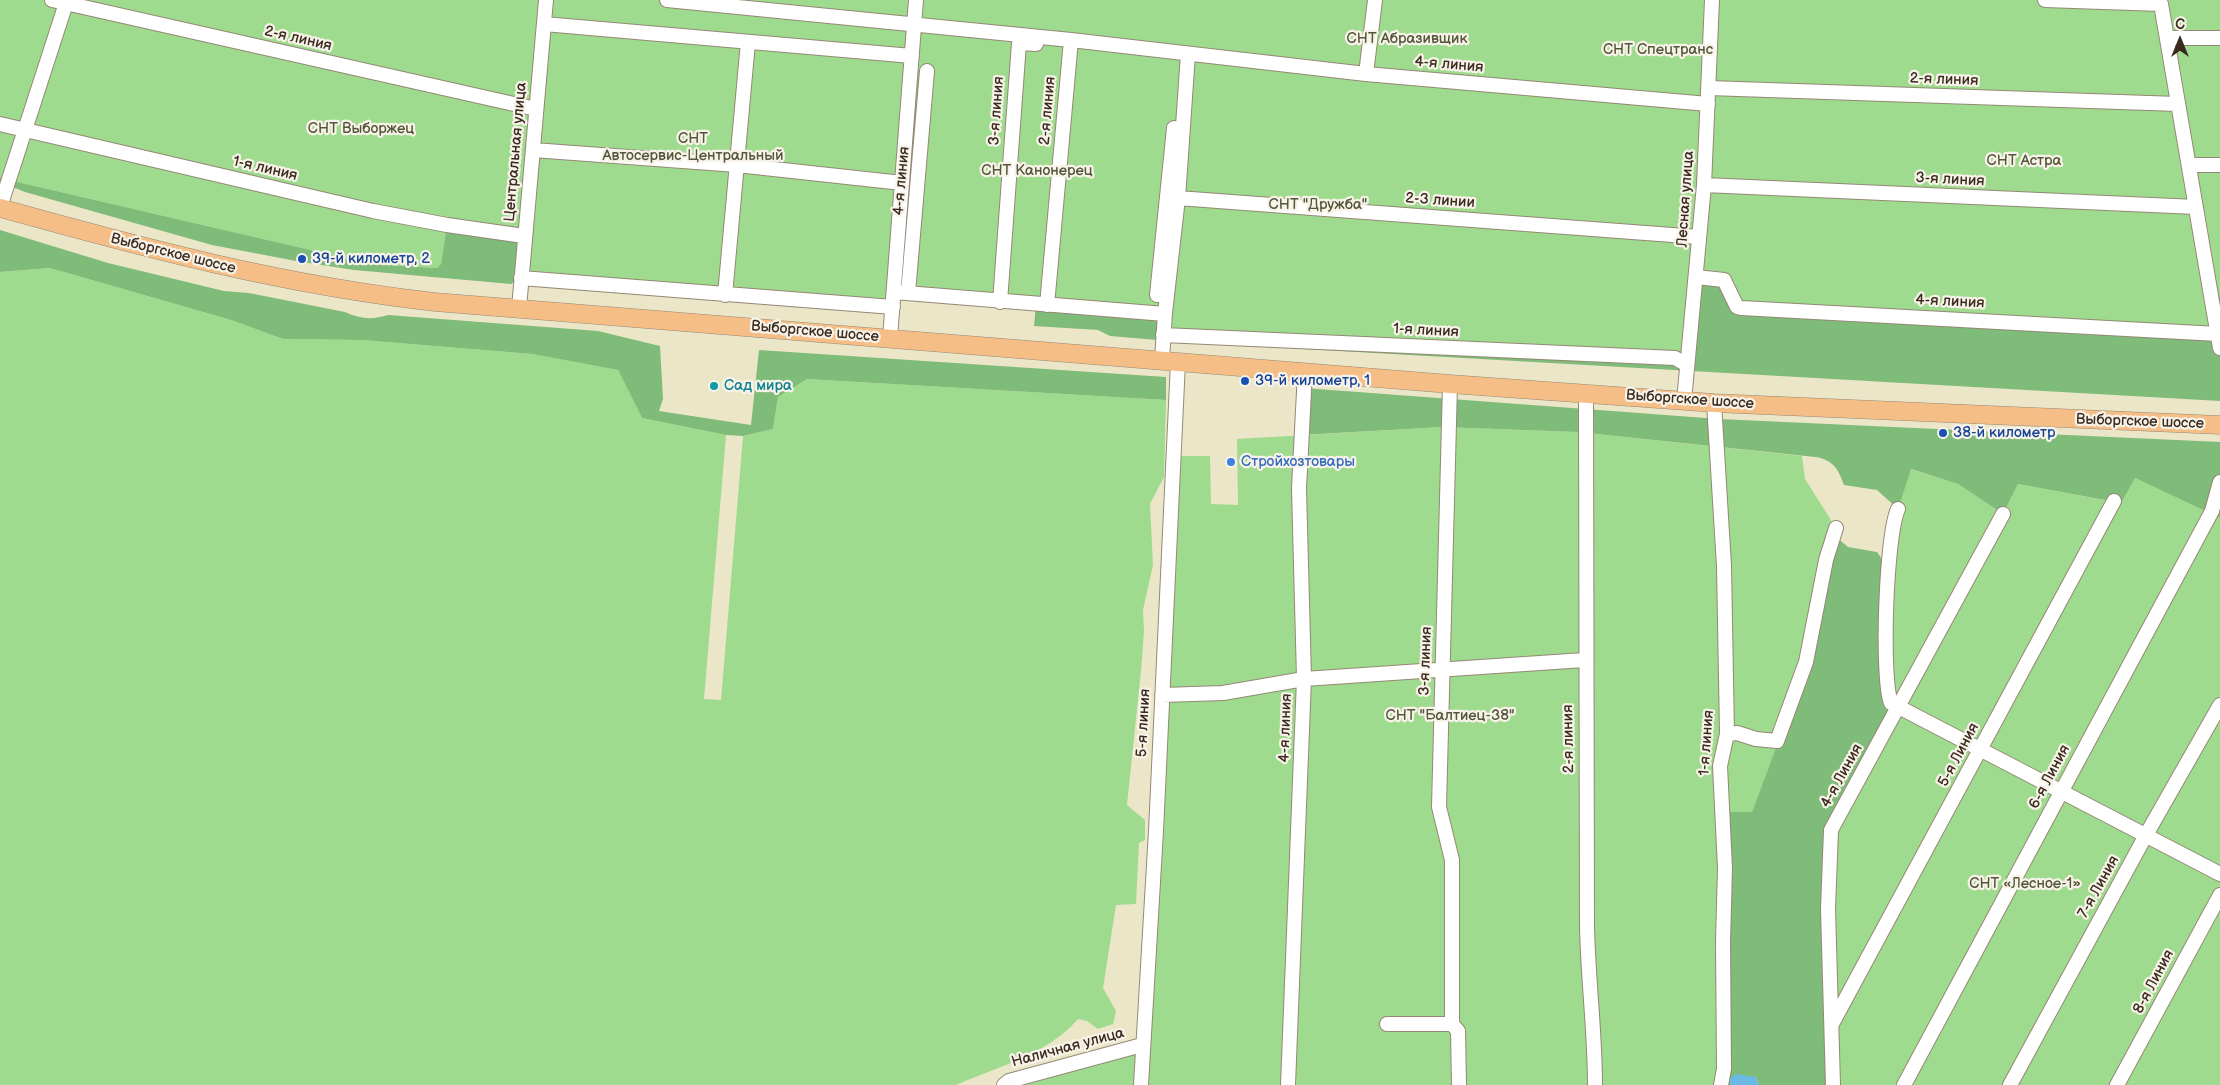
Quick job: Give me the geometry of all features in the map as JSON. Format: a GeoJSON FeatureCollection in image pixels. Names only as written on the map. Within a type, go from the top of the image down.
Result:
{"type":"FeatureCollection","features":[{"type":"Feature","properties":{"kind":"main road","name":"Выборгское шоссе"},"geometry":{"type":"LineString","coordinates":[[0,208],[184,258],[284,280],[435,302],[1450,384],[1684,401],[2220,425]]}},
{"type":"Feature","properties":{"kind":"street","name":"2-я линия"},"geometry":{"type":"LineString","coordinates":[[52,0],[536,109]]}},
{"type":"Feature","properties":{"kind":"street","name":"Центральная улица"},"geometry":{"type":"LineString","coordinates":[[519,308],[546,0]]}},
{"type":"Feature","properties":{"kind":"street"},"geometry":{"type":"LineString","coordinates":[[667,0],[751,4],[1070,44]]}},
{"type":"Feature","properties":{"kind":"street"},"geometry":{"type":"LineString","coordinates":[[890,338],[893,307],[901,293],[902,182],[916,0]]}},
{"type":"Feature","properties":{"kind":"street"},"geometry":{"type":"LineString","coordinates":[[1366,74],[1375,0]]}},
{"type":"Feature","properties":{"kind":"street","name":"Лесная улица"},"geometry":{"type":"LineString","coordinates":[[1684,401],[1704,185],[1712,0]]}},
{"type":"Feature","properties":{"kind":"street"},"geometry":{"type":"LineString","coordinates":[[2045,0],[2161,4],[2196,207],[2215,295],[2219,341]]}},
{"type":"Feature","properties":{"kind":"street"},"geometry":{"type":"LineString","coordinates":[[0,208],[67,2]]}},
{"type":"Feature","properties":{"kind":"street"},"geometry":{"type":"LineString","coordinates":[[544,24],[912,56]]}},
{"type":"Feature","properties":{"kind":"street"},"geometry":{"type":"LineString","coordinates":[[2167,38],[2220,38]]}},
{"type":"Feature","properties":{"kind":"street"},"geometry":{"type":"LineString","coordinates":[[725,294],[748,42]]}},
{"type":"Feature","properties":{"kind":"street","name":"3-я линия"},"geometry":{"type":"LineString","coordinates":[[1000,302],[1018,43],[1070,44]]}},
{"type":"Feature","properties":{"kind":"street","name":"2-я линия"},"geometry":{"type":"LineString","coordinates":[[1047,305],[1070,44]]}},
{"type":"Feature","properties":{"kind":"street","name":"4-я линия"},"geometry":{"type":"LineString","coordinates":[[1070,44],[1188,54],[1366,74],[1708,104]]}},
{"type":"Feature","properties":{"kind":"street"},"geometry":{"type":"LineString","coordinates":[[1160,314],[1178,198],[1188,54]]}},
{"type":"Feature","properties":{"kind":"street"},"geometry":{"type":"LineString","coordinates":[[1143,58],[1180,62],[1160,314]]}},
{"type":"Feature","properties":{"kind":"street","name":"4-я линия"},"geometry":{"type":"LineString","coordinates":[[901,293],[927,70]]}},
{"type":"Feature","properties":{"kind":"street","name":"2-я линия"},"geometry":{"type":"LineString","coordinates":[[1709,88],[2178,104]]}},
{"type":"Feature","properties":{"kind":"street","name":"1-я линия"},"geometry":{"type":"LineString","coordinates":[[0,124],[374,210],[447,225],[524,236]]}},
{"type":"Feature","properties":{"kind":"street"},"geometry":{"type":"LineString","coordinates":[[533,150],[737,165],[902,182]]}},
{"type":"Feature","properties":{"kind":"street"},"geometry":{"type":"LineString","coordinates":[[2189,165],[2220,165]]}},
{"type":"Feature","properties":{"kind":"street","name":"3-я линия"},"geometry":{"type":"LineString","coordinates":[[1704,185],[2196,207]]}},
{"type":"Feature","properties":{"kind":"street","name":"2-3 линии"},"geometry":{"type":"LineString","coordinates":[[1178,198],[1699,237]]}},
{"type":"Feature","properties":{"kind":"street","name":"4-я линия"},"geometry":{"type":"LineString","coordinates":[[1696,277],[1724,280],[1737,306],[1741,308],[2219,341]]}},
{"type":"Feature","properties":{"kind":"street"},"geometry":{"type":"LineString","coordinates":[[521,278],[893,307]]}},
{"type":"Feature","properties":{"kind":"street"},"geometry":{"type":"LineString","coordinates":[[901,293],[1160,314]]}},
{"type":"Feature","properties":{"kind":"street","name":"5-я линия"},"geometry":{"type":"LineString","coordinates":[[1141,1085],[1162,695],[1170,361],[1160,314]]}},
{"type":"Feature","properties":{"kind":"street","name":"1-я линия"},"geometry":{"type":"LineString","coordinates":[[1163,335],[1675,358],[1686,365]]}},
{"type":"Feature","properties":{"kind":"street","name":"4-я линия"},"geometry":{"type":"LineString","coordinates":[[1288,1085],[1304,679],[1299,488],[1305,372]]}},
{"type":"Feature","properties":{"kind":"street","name":"3-я линия"},"geometry":{"type":"LineString","coordinates":[[1450,384],[1439,807],[1452,860],[1452,1024],[1458,1031],[1459,1085]]}},
{"type":"Feature","properties":{"kind":"street","name":"2-я линия"},"geometry":{"type":"LineString","coordinates":[[1586,393],[1584,660],[1588,968],[1595,1056],[1595,1085]]}},
{"type":"Feature","properties":{"kind":"street","name":"1-я линия"},"geometry":{"type":"LineString","coordinates":[[1714,403],[1724,566],[1728,734],[1720,766],[1725,868],[1723,942],[1724,1069],[1721,1085]]}},
{"type":"Feature","properties":{"kind":"street","name":"6-я Линия"},"geometry":{"type":"LineString","coordinates":[[1904,1085],[2212,511],[2220,482]]}},
{"type":"Feature","properties":{"kind":"street","name":"5-я Линия"},"geometry":{"type":"LineString","coordinates":[[1832,1025],[2114,501]]}},
{"type":"Feature","properties":{"kind":"street"},"geometry":{"type":"LineString","coordinates":[[1898,509],[1890,538],[1886,646],[1887,693],[1891,703],[1980,750],[2062,790],[2220,874]]}},
{"type":"Feature","properties":{"kind":"street","name":"4-я Линия"},"geometry":{"type":"LineString","coordinates":[[1833,1085],[1828,909],[1831,830],[2003,514]]}},
{"type":"Feature","properties":{"kind":"street"},"geometry":{"type":"LineString","coordinates":[[1728,734],[1736,733],[1756,739],[1777,741],[1806,662],[1826,560],[1836,528]]}},
{"type":"Feature","properties":{"kind":"street"},"geometry":{"type":"LineString","coordinates":[[1162,695],[1223,692],[1304,679],[1584,660]]}},
{"type":"Feature","properties":{"kind":"street","name":"7-я Линия"},"geometry":{"type":"LineString","coordinates":[[2010,1085],[2146,835],[2220,705]]}},
{"type":"Feature","properties":{"kind":"street","name":"8-я Линия"},"geometry":{"type":"LineString","coordinates":[[2117,1085],[2220,895]]}},
{"type":"Feature","properties":{"kind":"street"},"geometry":{"type":"LineString","coordinates":[[1387,1024],[1452,1024]]}},
{"type":"Feature","properties":{"kind":"street","name":"Наличная улица"},"geometry":{"type":"LineString","coordinates":[[1007,1084],[1142,1045]]}},
{"type":"Feature","properties":{"kind":"green space"},"geometry":{"type":"Polygon","coordinates":[[[0,0],[2220,0],[2220,295],[2214,298],[2217,330],[1687,364],[1163,334],[1165,314],[903,293],[893,305],[519,278],[447,225],[441,264],[437,268],[371,264],[0,178],[0,0]]]}},
{"type":"Feature","properties":{"kind":"green space"},"geometry":{"type":"Polygon","coordinates":[[[0,178],[371,264],[437,268],[441,264],[447,225],[524,238],[516,281],[511,284],[354,270],[212,245],[25,192],[0,182],[0,178]]]}},
{"type":"Feature","properties":{"kind":"green space"},"geometry":{"type":"Polygon","coordinates":[[[0,230],[108,263],[224,291],[249,293],[345,312],[361,317],[377,318],[388,315],[598,331],[660,346],[663,399],[659,411],[751,425],[759,350],[1166,377],[1166,400],[807,379],[778,397],[773,429],[743,436],[726,435],[642,418],[618,370],[532,354],[362,340],[283,339],[231,320],[50,268],[0,272],[0,230]]]}},
{"type":"Feature","properties":{"kind":"green space"},"geometry":{"type":"Polygon","coordinates":[[[50,268],[231,320],[283,339],[362,340],[532,354],[618,370],[642,418],[726,435],[704,699],[721,700],[743,436],[773,429],[778,397],[807,379],[1166,400],[1164,477],[1150,504],[1153,565],[1143,610],[1144,631],[1141,671],[1127,805],[1145,820],[1145,840],[1139,843],[1136,904],[1116,905],[1103,988],[1116,1011],[1113,1024],[1098,1029],[1087,1021],[1078,1019],[1052,1042],[1037,1051],[956,1085],[0,1085],[0,272],[50,268]]]}},
{"type":"Feature","properties":{"kind":"green space"},"geometry":{"type":"Polygon","coordinates":[[[1696,279],[1724,280],[1737,306],[2215,334],[2213,298],[2220,295],[2220,401],[1181,342],[1110,336],[1098,330],[1034,326],[1036,304],[1165,313],[1163,334],[1681,363],[1696,279]]]}},
{"type":"Feature","properties":{"kind":"green space"},"geometry":{"type":"Polygon","coordinates":[[[1304,388],[1719,419],[2220,442],[2220,518],[2135,478],[2121,503],[2018,484],[2003,514],[1958,484],[1911,469],[1898,509],[1877,490],[1844,485],[1831,463],[1815,457],[1578,432],[1442,427],[1301,435],[1304,388]]]}},
{"type":"Feature","properties":{"kind":"green space","name":"СНТ \"Балтиец-38\""},"geometry":{"type":"Polygon","coordinates":[[[1442,427],[1578,432],[1802,456],[1805,479],[1836,528],[1775,752],[1752,812],[1722,812],[1721,1085],[1005,1085],[1142,1045],[1174,456],[1210,456],[1211,504],[1238,505],[1237,439],[1442,427]]]}},
{"type":"Feature","properties":{"kind":"green space","name":"СНТ «Лесное-1»"},"geometry":{"type":"Polygon","coordinates":[[[1910,469],[1958,484],[2003,514],[2018,484],[2120,503],[2135,478],[2220,518],[2220,1085],[1833,1085],[1831,830],[1887,693],[1896,513],[1910,469]]]}},
{"type":"Feature","properties":{"kind":"green space"},"geometry":{"type":"Polygon","coordinates":[[[1832,540],[1841,541],[1848,547],[1877,552],[1889,569],[1886,652],[1898,707],[1831,830],[1833,1085],[1759,1085],[1756,1077],[1730,1079],[1730,1085],[1721,1085],[1722,812],[1752,812],[1785,724],[1832,540]]]}},
{"type":"Feature","properties":{"kind":"water"},"geometry":{"type":"Polygon","coordinates":[[[1736,1074],[1756,1077],[1759,1085],[1730,1085],[1730,1079],[1736,1074]]]}},
{"type":"Feature","properties":{"kind":"place","name":"39-й километр, 2"},"geometry":{"type":"Point","coordinates":[302,259]}},
{"type":"Feature","properties":{"kind":"place","name":"39-й километр, 1"},"geometry":{"type":"Point","coordinates":[1245,381]}},
{"type":"Feature","properties":{"kind":"place","name":"Сад мира"},"geometry":{"type":"Point","coordinates":[714,386]}},
{"type":"Feature","properties":{"kind":"place","name":"38-й километр"},"geometry":{"type":"Point","coordinates":[1943,433]}},
{"type":"Feature","properties":{"kind":"place","name":"Стройхозтовары"},"geometry":{"type":"Point","coordinates":[1231,462]}},
{"type":"Feature","properties":{"kind":"park label","name":"СНТ Абразивщик"},"geometry":{"type":"Point","coordinates":[1407,39]}},
{"type":"Feature","properties":{"kind":"park label","name":"СНТ Спецтранс"},"geometry":{"type":"Point","coordinates":[1658,50]}},
{"type":"Feature","properties":{"kind":"park label","name":"СНТ Выборжец"},"geometry":{"type":"Point","coordinates":[361,129]}},
{"type":"Feature","properties":{"kind":"park label","name":"СНТ Автосервис-Центральный"},"geometry":{"type":"Point","coordinates":[693,148]}},
{"type":"Feature","properties":{"kind":"park label","name":"СНТ Астра"},"geometry":{"type":"Point","coordinates":[2024,161]}},
{"type":"Feature","properties":{"kind":"park label","name":"СНТ Канонерец"},"geometry":{"type":"Point","coordinates":[1037,171]}},
{"type":"Feature","properties":{"kind":"park label","name":"СНТ \"Дружба\""},"geometry":{"type":"Point","coordinates":[1318,205]}}]}
